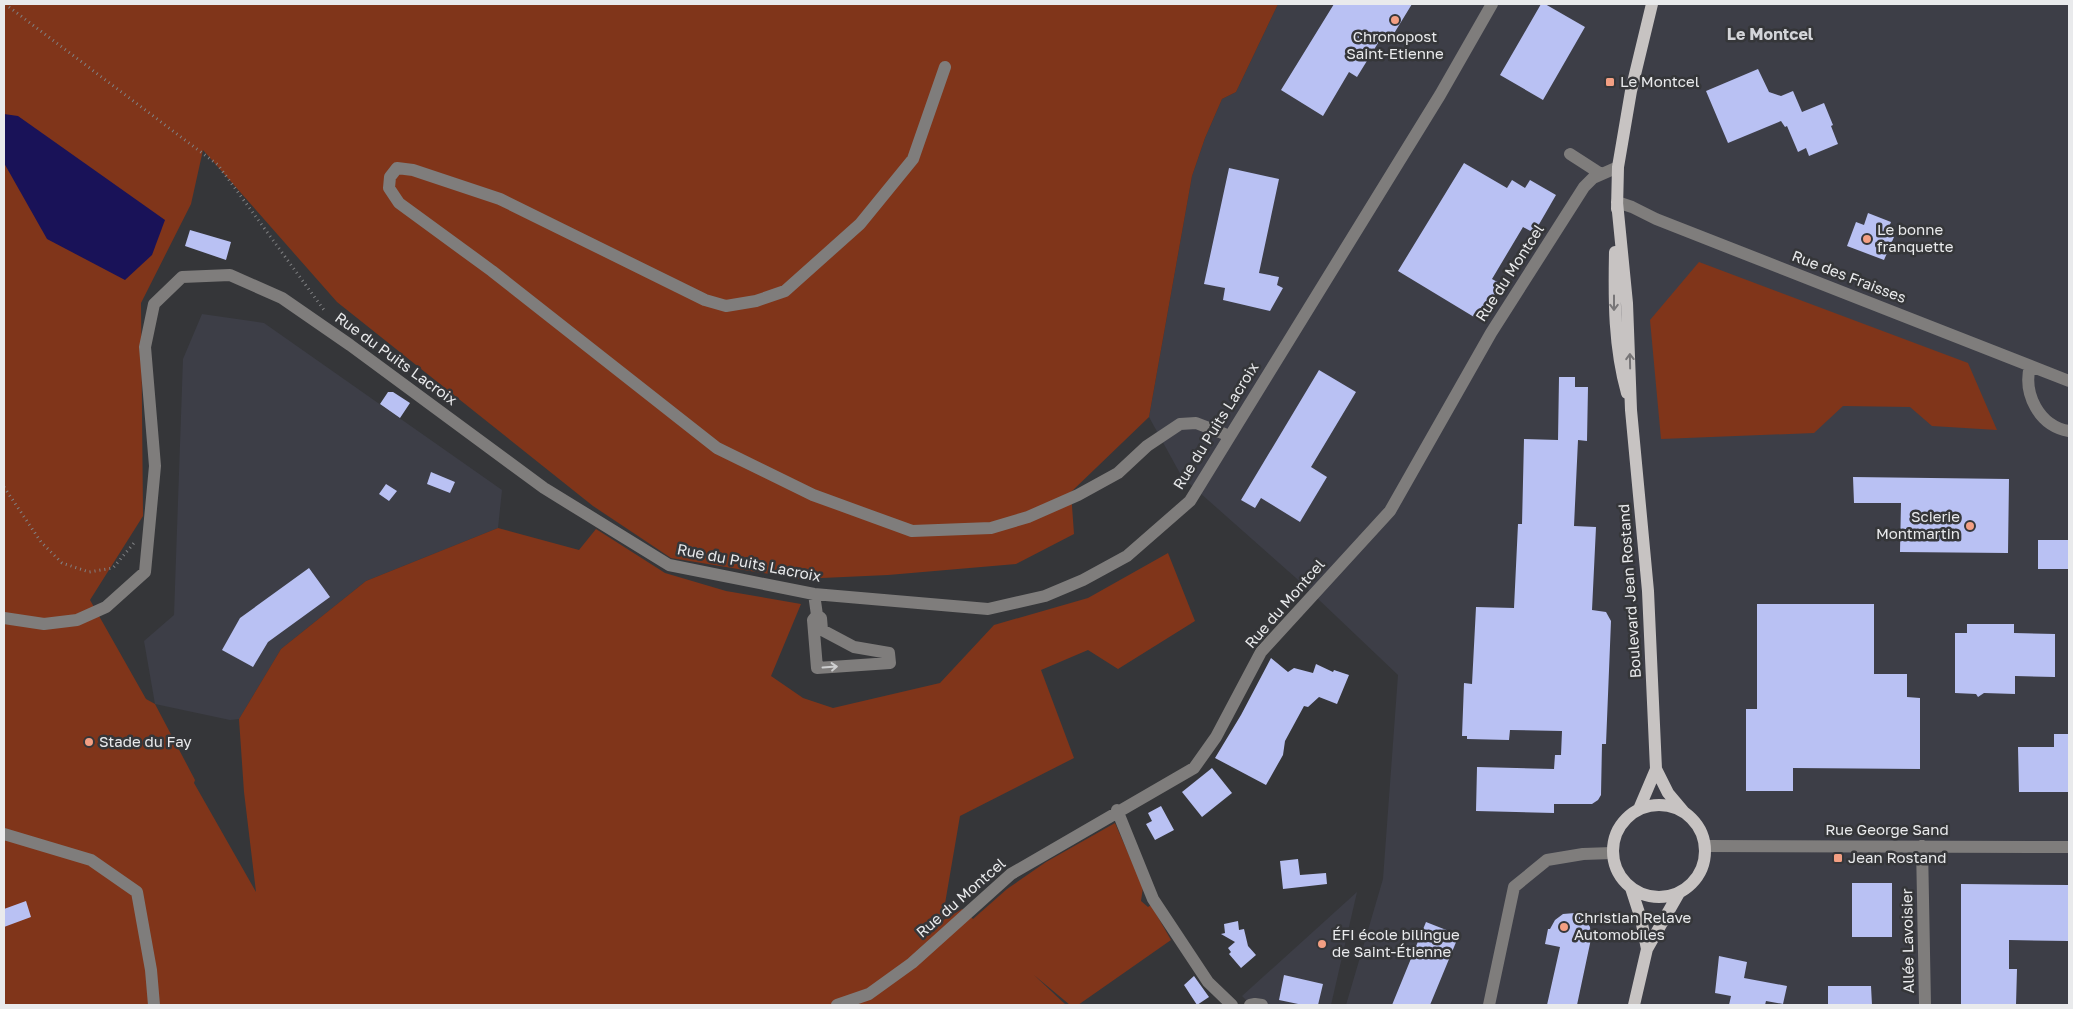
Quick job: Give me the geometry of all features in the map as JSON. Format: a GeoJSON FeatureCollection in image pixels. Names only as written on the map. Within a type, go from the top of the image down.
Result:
{"type":"FeatureCollection","features":[{"type":"Feature","properties":{"kind":"main road","name":"Boulevard Jean Rostand"},"geometry":{"type":"LineString","coordinates":[[1652,4],[1631,91],[1618,167],[1617,202],[1627,303],[1632,410],[1648,591],[1656,769]]}},
{"type":"Feature","properties":{"kind":"main road"},"geometry":{"type":"LineString","coordinates":[[1638,809],[1656,769]]}},
{"type":"Feature","properties":{"kind":"main road"},"geometry":{"type":"LineString","coordinates":[[1656,769],[1668,793],[1684,812],[1695,821],[1702,833],[1705,846],[1704,860],[1699,874],[1690,885],[1679,893],[1667,897],[1654,897],[1642,894],[1631,888],[1621,879],[1615,867],[1612,853],[1613,840],[1618,827],[1627,816],[1638,809],[1650,805],[1662,804],[1684,812]]}},
{"type":"Feature","properties":{"kind":"main road"},"geometry":{"type":"LineString","coordinates":[[1631,888],[1641,919],[1647,949]]}},
{"type":"Feature","properties":{"kind":"main road"},"geometry":{"type":"LineString","coordinates":[[1634,1005],[1647,949],[1679,893]]}},
{"type":"Feature","properties":{"kind":"street","name":"Rue du Puits Lacroix"},"geometry":{"type":"LineString","coordinates":[[4,618],[44,624],[77,620],[106,607],[145,572],[155,466],[145,347],[154,304],[182,277],[230,276],[282,298],[350,345],[544,488],[669,565],[814,594],[988,608],[1045,596],[1083,580],[1127,556],[1190,501],[1440,94],[1492,4]]}},
{"type":"Feature","properties":{"kind":"street"},"geometry":{"type":"LineString","coordinates":[[945,67],[913,159],[860,224],[785,291],[756,301],[726,306],[705,300],[500,199],[413,170],[397,168],[390,177],[389,188],[399,203],[492,271],[717,448],[814,494],[912,531],[991,528],[1028,517],[1078,496],[1118,473],[1147,446],[1180,424],[1196,423],[1230,436]]}},
{"type":"Feature","properties":{"kind":"street"},"geometry":{"type":"LineString","coordinates":[[1570,154],[1601,174]]}},
{"type":"Feature","properties":{"kind":"street","name":"Rue du Montcel"},"geometry":{"type":"LineString","coordinates":[[837,1005],[869,994],[912,963],[1011,874],[1117,810],[1194,768],[1216,736],[1261,652],[1390,511],[1491,333],[1584,187],[1601,174],[1618,167]]}},
{"type":"Feature","properties":{"kind":"street","name":"Rue des Fraisses"},"geometry":{"type":"LineString","coordinates":[[1617,202],[1665,223],[2069,381]]}},
{"type":"Feature","properties":{"kind":"street"},"geometry":{"type":"LineString","coordinates":[[2030,366],[2027,378],[2028,392],[2035,407],[2046,419],[2069,431]]}},
{"type":"Feature","properties":{"kind":"street"},"geometry":{"type":"LineString","coordinates":[[814,594],[817,615],[821,618],[822,630],[854,647],[890,652],[890,663],[818,668],[813,620],[817,615]]}},
{"type":"Feature","properties":{"kind":"street"},"geometry":{"type":"LineString","coordinates":[[1117,810],[1153,899],[1208,982],[1232,1005]]}},
{"type":"Feature","properties":{"kind":"street"},"geometry":{"type":"LineString","coordinates":[[4,834],[91,860],[137,892],[151,970],[154,1005]]}},
{"type":"Feature","properties":{"kind":"street","name":"Rue George Sand"},"geometry":{"type":"LineString","coordinates":[[1705,846],[2069,847]]}},
{"type":"Feature","properties":{"kind":"street","name":"Allée Lavoisier"},"geometry":{"type":"LineString","coordinates":[[1922,846],[1925,1005]]}},
{"type":"Feature","properties":{"kind":"street"},"geometry":{"type":"LineString","coordinates":[[1490,1005],[1514,887],[1547,860],[1583,854],[1612,853]]}},
{"type":"Feature","properties":{"kind":"street"},"geometry":{"type":"LineString","coordinates":[[1250,1005],[1262,1005]]}},
{"type":"Feature","properties":{"kind":"path"},"geometry":{"type":"LineString","coordinates":[[5,4],[218,165],[327,313]]}},
{"type":"Feature","properties":{"kind":"path"},"geometry":{"type":"LineString","coordinates":[[4,487],[41,542],[62,563],[88,572],[113,568],[149,525]]}},
{"type":"Feature","properties":{"kind":"shaded area"},"geometry":{"type":"Polygon","coordinates":[[[4,4],[1278,4],[1236,92],[1222,99],[1205,138],[1192,176],[1149,417],[1071,492],[1074,534],[1016,564],[888,575],[800,579],[671,558],[593,506],[337,302],[203,150],[191,204],[141,303],[143,516],[90,600],[146,699],[155,704],[195,780],[194,783],[256,892],[244,792],[239,719],[281,649],[366,581],[498,528],[579,550],[596,529],[665,573],[726,591],[801,604],[771,676],[803,698],[833,708],[940,683],[994,625],[1088,598],[1168,553],[1195,621],[1118,669],[1088,650],[1041,670],[1074,758],[960,816],[942,921],[962,909],[973,919],[1007,889],[1046,862],[1115,823],[1143,887],[1141,901],[1148,907],[1151,905],[1171,940],[1078,1005],[1070,1005],[1034,975],[1066,1005],[4,1005],[4,4]]]}},
{"type":"Feature","properties":{"kind":"shaded area"},"geometry":{"type":"Polygon","coordinates":[[[1278,4],[2069,4],[2069,1005],[1346,1005],[1383,879],[1398,675],[1296,578],[1182,477],[1149,417],[1192,176],[1205,138],[1222,99],[1236,92],[1278,4]]]}},
{"type":"Feature","properties":{"kind":"shaded area"},"geometry":{"type":"Polygon","coordinates":[[[4,114],[18,116],[165,220],[152,255],[125,280],[47,239],[4,163],[4,114]]]}},
{"type":"Feature","properties":{"kind":"shaded area"},"geometry":{"type":"Polygon","coordinates":[[[1699,262],[1968,363],[1997,430],[1932,426],[1910,407],[1843,406],[1814,433],[1661,439],[1650,320],[1699,262]]]}},
{"type":"Feature","properties":{"kind":"shaded area"},"geometry":{"type":"Polygon","coordinates":[[[202,314],[264,323],[502,490],[498,528],[366,581],[281,649],[239,719],[230,720],[155,704],[144,641],[174,615],[183,359],[202,314]]]}},
{"type":"Feature","properties":{"kind":"shaded area","name":"ÉFI école bilingue de Saint-Étienne"},"geometry":{"type":"Polygon","coordinates":[[[1357,892],[1331,1005],[1251,1005],[1242,996],[1357,892]]]}},
{"type":"Feature","properties":{"kind":"building"},"geometry":{"type":"Polygon","coordinates":[[[1334,4],[1412,4],[1390,40],[1383,35],[1357,77],[1349,72],[1323,116],[1281,90],[1334,4]]]}},
{"type":"Feature","properties":{"kind":"building"},"geometry":{"type":"Polygon","coordinates":[[[1541,4],[1545,4],[1585,27],[1543,100],[1500,75],[1541,4]]]}},
{"type":"Feature","properties":{"kind":"building"},"geometry":{"type":"Polygon","coordinates":[[[1758,69],[1769,92],[1781,96],[1793,91],[1802,112],[1824,103],[1838,144],[1809,156],[1806,148],[1798,152],[1787,126],[1785,127],[1781,121],[1728,143],[1706,91],[1758,69]]]}},
{"type":"Feature","properties":{"kind":"building"},"geometry":{"type":"Polygon","coordinates":[[[1464,163],[1507,188],[1512,180],[1525,188],[1530,180],[1556,195],[1534,233],[1523,227],[1492,279],[1501,284],[1479,320],[1398,271],[1464,163]]]}},
{"type":"Feature","properties":{"kind":"building"},"geometry":{"type":"Polygon","coordinates":[[[1229,168],[1279,179],[1259,273],[1279,277],[1277,285],[1283,288],[1270,311],[1223,300],[1225,288],[1204,284],[1229,168]]]}},
{"type":"Feature","properties":{"kind":"building"},"geometry":{"type":"Polygon","coordinates":[[[1868,213],[1891,222],[1886,234],[1894,237],[1884,260],[1847,246],[1856,222],[1864,225],[1868,213]]]}},
{"type":"Feature","properties":{"kind":"building"},"geometry":{"type":"Polygon","coordinates":[[[190,230],[231,242],[226,260],[185,246],[190,230]]]}},
{"type":"Feature","properties":{"kind":"building"},"geometry":{"type":"Polygon","coordinates":[[[1319,370],[1356,392],[1311,467],[1327,477],[1300,522],[1261,498],[1255,508],[1241,500],[1319,370]]]}},
{"type":"Feature","properties":{"kind":"building"},"geometry":{"type":"Polygon","coordinates":[[[1559,377],[1575,377],[1575,387],[1588,387],[1587,441],[1578,440],[1574,526],[1596,527],[1592,610],[1606,612],[1611,621],[1606,744],[1602,744],[1601,795],[1592,804],[1554,804],[1554,813],[1476,811],[1477,767],[1554,769],[1555,755],[1561,755],[1562,731],[1510,730],[1509,740],[1467,739],[1467,736],[1462,736],[1464,683],[1472,684],[1476,607],[1514,608],[1518,524],[1522,524],[1524,439],[1558,440],[1559,377]]]}},
{"type":"Feature","properties":{"kind":"building"},"geometry":{"type":"Polygon","coordinates":[[[388,392],[393,392],[410,403],[400,418],[380,404],[388,392]]]}},
{"type":"Feature","properties":{"kind":"building"},"geometry":{"type":"Polygon","coordinates":[[[431,472],[455,482],[450,493],[427,484],[431,472]]]}},
{"type":"Feature","properties":{"kind":"building","name":"Scierie Montmartin"},"geometry":{"type":"Polygon","coordinates":[[[1853,477],[2009,479],[2008,553],[1900,552],[1901,503],[1854,503],[1853,477]]]}},
{"type":"Feature","properties":{"kind":"building"},"geometry":{"type":"Polygon","coordinates":[[[386,484],[397,491],[389,501],[379,494],[386,484]]]}},
{"type":"Feature","properties":{"kind":"building"},"geometry":{"type":"Polygon","coordinates":[[[2038,540],[2069,540],[2069,569],[2038,569],[2038,540]]]}},
{"type":"Feature","properties":{"kind":"building"},"geometry":{"type":"Polygon","coordinates":[[[309,568],[330,597],[268,642],[253,667],[222,650],[240,618],[309,568]]]}},
{"type":"Feature","properties":{"kind":"building"},"geometry":{"type":"Polygon","coordinates":[[[1757,604],[1874,604],[1874,674],[1907,674],[1907,697],[1920,698],[1920,769],[1793,768],[1793,791],[1746,791],[1746,709],[1757,709],[1757,604]]]}},
{"type":"Feature","properties":{"kind":"building"},"geometry":{"type":"Polygon","coordinates":[[[1967,624],[2014,624],[2014,633],[2055,634],[2055,677],[2015,676],[2015,694],[1984,693],[1978,697],[1976,694],[1955,693],[1955,633],[1967,633],[1967,624]]]}},
{"type":"Feature","properties":{"kind":"building"},"geometry":{"type":"Polygon","coordinates":[[[1271,658],[1288,672],[1294,668],[1313,673],[1316,664],[1333,672],[1334,670],[1349,675],[1337,704],[1319,697],[1308,707],[1304,706],[1285,741],[1283,755],[1266,785],[1215,758],[1241,715],[1271,658]]]}},
{"type":"Feature","properties":{"kind":"building"},"geometry":{"type":"Polygon","coordinates":[[[2054,734],[2069,734],[2069,792],[2019,792],[2018,747],[2054,747],[2054,734]]]}},
{"type":"Feature","properties":{"kind":"building"},"geometry":{"type":"Polygon","coordinates":[[[1212,768],[1232,793],[1202,817],[1182,792],[1212,768]]]}},
{"type":"Feature","properties":{"kind":"building"},"geometry":{"type":"Polygon","coordinates":[[[1161,806],[1174,830],[1155,840],[1146,824],[1152,821],[1148,813],[1161,806]]]}},
{"type":"Feature","properties":{"kind":"building"},"geometry":{"type":"Polygon","coordinates":[[[1298,859],[1300,875],[1326,873],[1327,884],[1283,889],[1280,861],[1298,859]]]}},
{"type":"Feature","properties":{"kind":"building"},"geometry":{"type":"Polygon","coordinates":[[[1852,883],[1892,883],[1892,937],[1852,937],[1852,883]]]}},
{"type":"Feature","properties":{"kind":"building"},"geometry":{"type":"Polygon","coordinates":[[[1961,884],[2069,885],[2069,941],[2009,940],[2009,969],[2017,969],[2016,1005],[1961,1005],[1961,884]]]}},
{"type":"Feature","properties":{"kind":"building"},"geometry":{"type":"Polygon","coordinates":[[[26,901],[31,917],[4,927],[4,909],[26,901]]]}},
{"type":"Feature","properties":{"kind":"building"},"geometry":{"type":"Polygon","coordinates":[[[1575,913],[1584,919],[1590,927],[1591,939],[1577,1005],[1547,1005],[1560,947],[1545,944],[1548,929],[1563,914],[1575,913]]]}},
{"type":"Feature","properties":{"kind":"building"},"geometry":{"type":"Polygon","coordinates":[[[1238,921],[1239,930],[1244,929],[1248,946],[1256,955],[1241,968],[1229,954],[1231,952],[1228,948],[1235,942],[1221,934],[1225,933],[1224,924],[1238,921]]]}},
{"type":"Feature","properties":{"kind":"building"},"geometry":{"type":"Polygon","coordinates":[[[1426,922],[1459,935],[1430,1005],[1392,1005],[1426,922]]]}},
{"type":"Feature","properties":{"kind":"building"},"geometry":{"type":"Polygon","coordinates":[[[1719,956],[1747,962],[1744,978],[1787,986],[1783,1004],[1766,1001],[1765,1005],[1729,1005],[1731,996],[1715,993],[1719,956]]]}},
{"type":"Feature","properties":{"kind":"building"},"geometry":{"type":"Polygon","coordinates":[[[1284,975],[1323,984],[1318,1005],[1303,1005],[1279,1000],[1284,975]]]}},
{"type":"Feature","properties":{"kind":"building"},"geometry":{"type":"Polygon","coordinates":[[[1194,976],[1209,997],[1197,1005],[1184,985],[1194,976]]]}},
{"type":"Feature","properties":{"kind":"building"},"geometry":{"type":"Polygon","coordinates":[[[1828,986],[1871,986],[1872,1005],[1828,1005],[1828,986]]]}},
{"type":"Feature","properties":{"kind":"place","name":"Chronopost Saint-Etienne"},"geometry":{"type":"Point","coordinates":[1395,20]}},
{"type":"Feature","properties":{"kind":"place","name":"Le Montcel"},"geometry":{"type":"Point","coordinates":[1610,82]}},
{"type":"Feature","properties":{"kind":"place","name":"Le bonne franquette"},"geometry":{"type":"Point","coordinates":[1867,239]}},
{"type":"Feature","properties":{"kind":"place","name":"Scierie Montmartin"},"geometry":{"type":"Point","coordinates":[1970,526]}},
{"type":"Feature","properties":{"kind":"place","name":"Stade du Fay"},"geometry":{"type":"Point","coordinates":[89,742]}},
{"type":"Feature","properties":{"kind":"place","name":"Jean Rostand"},"geometry":{"type":"Point","coordinates":[1838,858]}},
{"type":"Feature","properties":{"kind":"place","name":"Christian Relave Automobiles"},"geometry":{"type":"Point","coordinates":[1564,927]}},
{"type":"Feature","properties":{"kind":"place","name":"ÉFI école bilingue de Saint-Étienne"},"geometry":{"type":"Point","coordinates":[1322,944]}},
{"type":"Feature","properties":{"kind":"district","name":"Le Montcel"},"geometry":{"type":"Point","coordinates":[1770,34]}}]}
